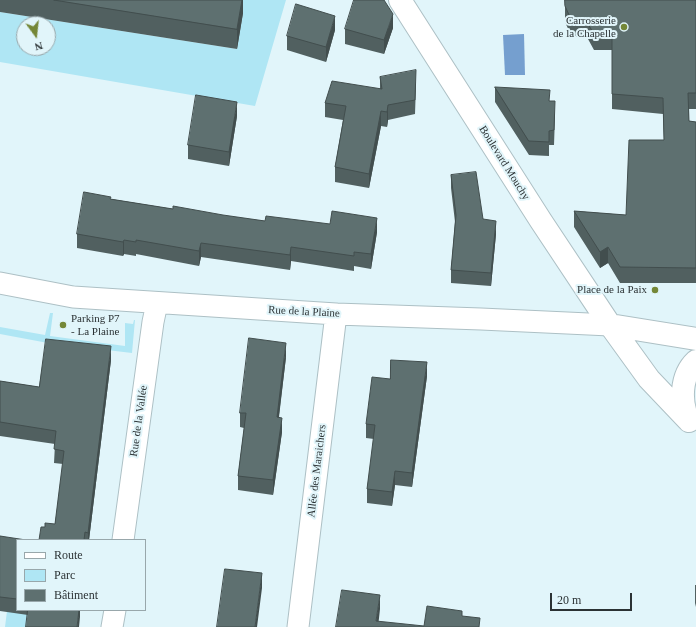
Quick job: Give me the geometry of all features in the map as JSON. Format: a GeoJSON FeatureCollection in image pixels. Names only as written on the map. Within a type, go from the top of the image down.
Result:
{"type":"FeatureCollection","features":[{"type":"Feature","properties":{"kind":"main road","name":"Boulevard Mouchy"},"geometry":{"type":"LineString","coordinates":[[400,0],[541,221],[610,325],[649,379],[692,426]]}},
{"type":"Feature","properties":{"kind":"main road"},"geometry":{"type":"LineString","coordinates":[[610,325],[696,339]]}},
{"type":"Feature","properties":{"kind":"main road"},"geometry":{"type":"LineString","coordinates":[[692,426],[682,402],[684,382],[692,364],[696,361]]}},
{"type":"Feature","properties":{"kind":"street","name":"Rue de la Plaine"},"geometry":{"type":"LineString","coordinates":[[0,282],[73,297],[157,303],[336,314],[610,325]]}},
{"type":"Feature","properties":{"kind":"street","name":"Rue de la Vallée"},"geometry":{"type":"LineString","coordinates":[[124,539],[153,322],[157,303]]}},
{"type":"Feature","properties":{"kind":"street","name":"Allée des Maraichers"},"geometry":{"type":"LineString","coordinates":[[298,627],[336,314]]}},
{"type":"Feature","properties":{"kind":"street"},"geometry":{"type":"LineString","coordinates":[[112,627],[115,611]]}},
{"type":"Feature","properties":{"kind":"green space"},"geometry":{"type":"Polygon","coordinates":[[[211,0],[286,0],[255,106],[0,62],[0,12],[26,16],[16,16],[16,56],[56,56],[56,21],[237,49],[243,13],[211,0]]]}},
{"type":"Feature","properties":{"kind":"green space"},"geometry":{"type":"Polygon","coordinates":[[[50,313],[53,313],[50,336],[125,346],[125,323],[133,324],[135,320],[132,353],[48,343],[0,334],[0,327],[45,335],[50,313]]]}},
{"type":"Feature","properties":{"kind":"green space"},"geometry":{"type":"Polygon","coordinates":[[[8,603],[16,609],[16,611],[36,611],[34,627],[5,627],[8,603]]]}},
{"type":"Feature","properties":{"kind":"shaded area"},"geometry":{"type":"Polygon","coordinates":[[[524,34],[525,75],[505,75],[503,35],[524,34]]]}},
{"type":"Feature","properties":{"kind":"building"},"geometry":{"type":"Polygon","coordinates":[[[54,0],[242,0],[237,29],[54,0]]]}},
{"type":"Feature","properties":{"kind":"building"},"geometry":{"type":"Polygon","coordinates":[[[354,0],[384,0],[393,14],[384,40],[345,29],[354,0]]]}},
{"type":"Feature","properties":{"kind":"building"},"geometry":{"type":"Polygon","coordinates":[[[565,0],[696,0],[696,93],[688,93],[689,121],[696,122],[696,268],[620,267],[608,247],[600,252],[574,211],[626,215],[629,140],[664,140],[663,98],[612,94],[612,34],[594,34],[588,24],[570,17],[565,6],[565,0]]]}},
{"type":"Feature","properties":{"kind":"building"},"geometry":{"type":"Polygon","coordinates":[[[296,4],[335,16],[326,47],[287,36],[296,4]]]}},
{"type":"Feature","properties":{"kind":"building"},"geometry":{"type":"Polygon","coordinates":[[[416,70],[415,100],[388,105],[387,112],[381,111],[369,174],[335,167],[346,106],[325,103],[332,81],[382,89],[380,77],[416,70]]]}},
{"type":"Feature","properties":{"kind":"building"},"geometry":{"type":"Polygon","coordinates":[[[495,87],[550,90],[549,101],[555,101],[554,130],[549,131],[549,142],[529,141],[495,87]]]}},
{"type":"Feature","properties":{"kind":"building"},"geometry":{"type":"Polygon","coordinates":[[[196,95],[237,102],[229,152],[188,145],[196,95]]]}},
{"type":"Feature","properties":{"kind":"building"},"geometry":{"type":"Polygon","coordinates":[[[476,172],[483,219],[496,221],[491,273],[451,270],[456,215],[451,175],[476,172]]]}},
{"type":"Feature","properties":{"kind":"building"},"geometry":{"type":"Polygon","coordinates":[[[84,192],[111,197],[110,199],[173,209],[173,206],[265,221],[266,216],[330,224],[332,211],[377,218],[371,254],[354,252],[354,256],[291,247],[290,255],[201,243],[199,251],[136,240],[136,242],[124,240],[123,242],[77,234],[84,192]]]}},
{"type":"Feature","properties":{"kind":"building"},"geometry":{"type":"Polygon","coordinates":[[[249,338],[286,343],[277,417],[282,418],[273,480],[238,476],[246,413],[240,413],[249,338]]]}},
{"type":"Feature","properties":{"kind":"building"},"geometry":{"type":"Polygon","coordinates":[[[46,339],[111,346],[88,533],[85,532],[84,539],[39,539],[41,527],[45,527],[45,523],[55,524],[64,451],[54,449],[56,431],[0,422],[0,381],[39,387],[46,339]]]}},
{"type":"Feature","properties":{"kind":"building"},"geometry":{"type":"Polygon","coordinates":[[[391,360],[427,362],[412,473],[395,471],[392,492],[367,489],[375,425],[366,424],[372,377],[390,379],[391,360]]]}},
{"type":"Feature","properties":{"kind":"building"},"geometry":{"type":"Polygon","coordinates":[[[0,536],[20,539],[16,539],[16,599],[0,597],[0,536]]]}},
{"type":"Feature","properties":{"kind":"building"},"geometry":{"type":"Polygon","coordinates":[[[225,569],[262,573],[255,627],[217,627],[225,569]]]}},
{"type":"Feature","properties":{"kind":"building"},"geometry":{"type":"Polygon","coordinates":[[[342,590],[380,595],[376,621],[424,626],[427,606],[462,611],[462,616],[480,618],[479,627],[336,627],[342,590]]]}},
{"type":"Feature","properties":{"kind":"building"},"geometry":{"type":"Polygon","coordinates":[[[28,611],[79,611],[77,627],[26,627],[28,611]]]}},
{"type":"Feature","properties":{"kind":"place","name":"Carrosserie de la Chapelle"},"geometry":{"type":"Point","coordinates":[624,27]}},
{"type":"Feature","properties":{"kind":"place","name":"Place de la Paix"},"geometry":{"type":"Point","coordinates":[655,290]}},
{"type":"Feature","properties":{"kind":"place","name":"Parking P7 - La Plaine"},"geometry":{"type":"Point","coordinates":[63,325]}}]}
